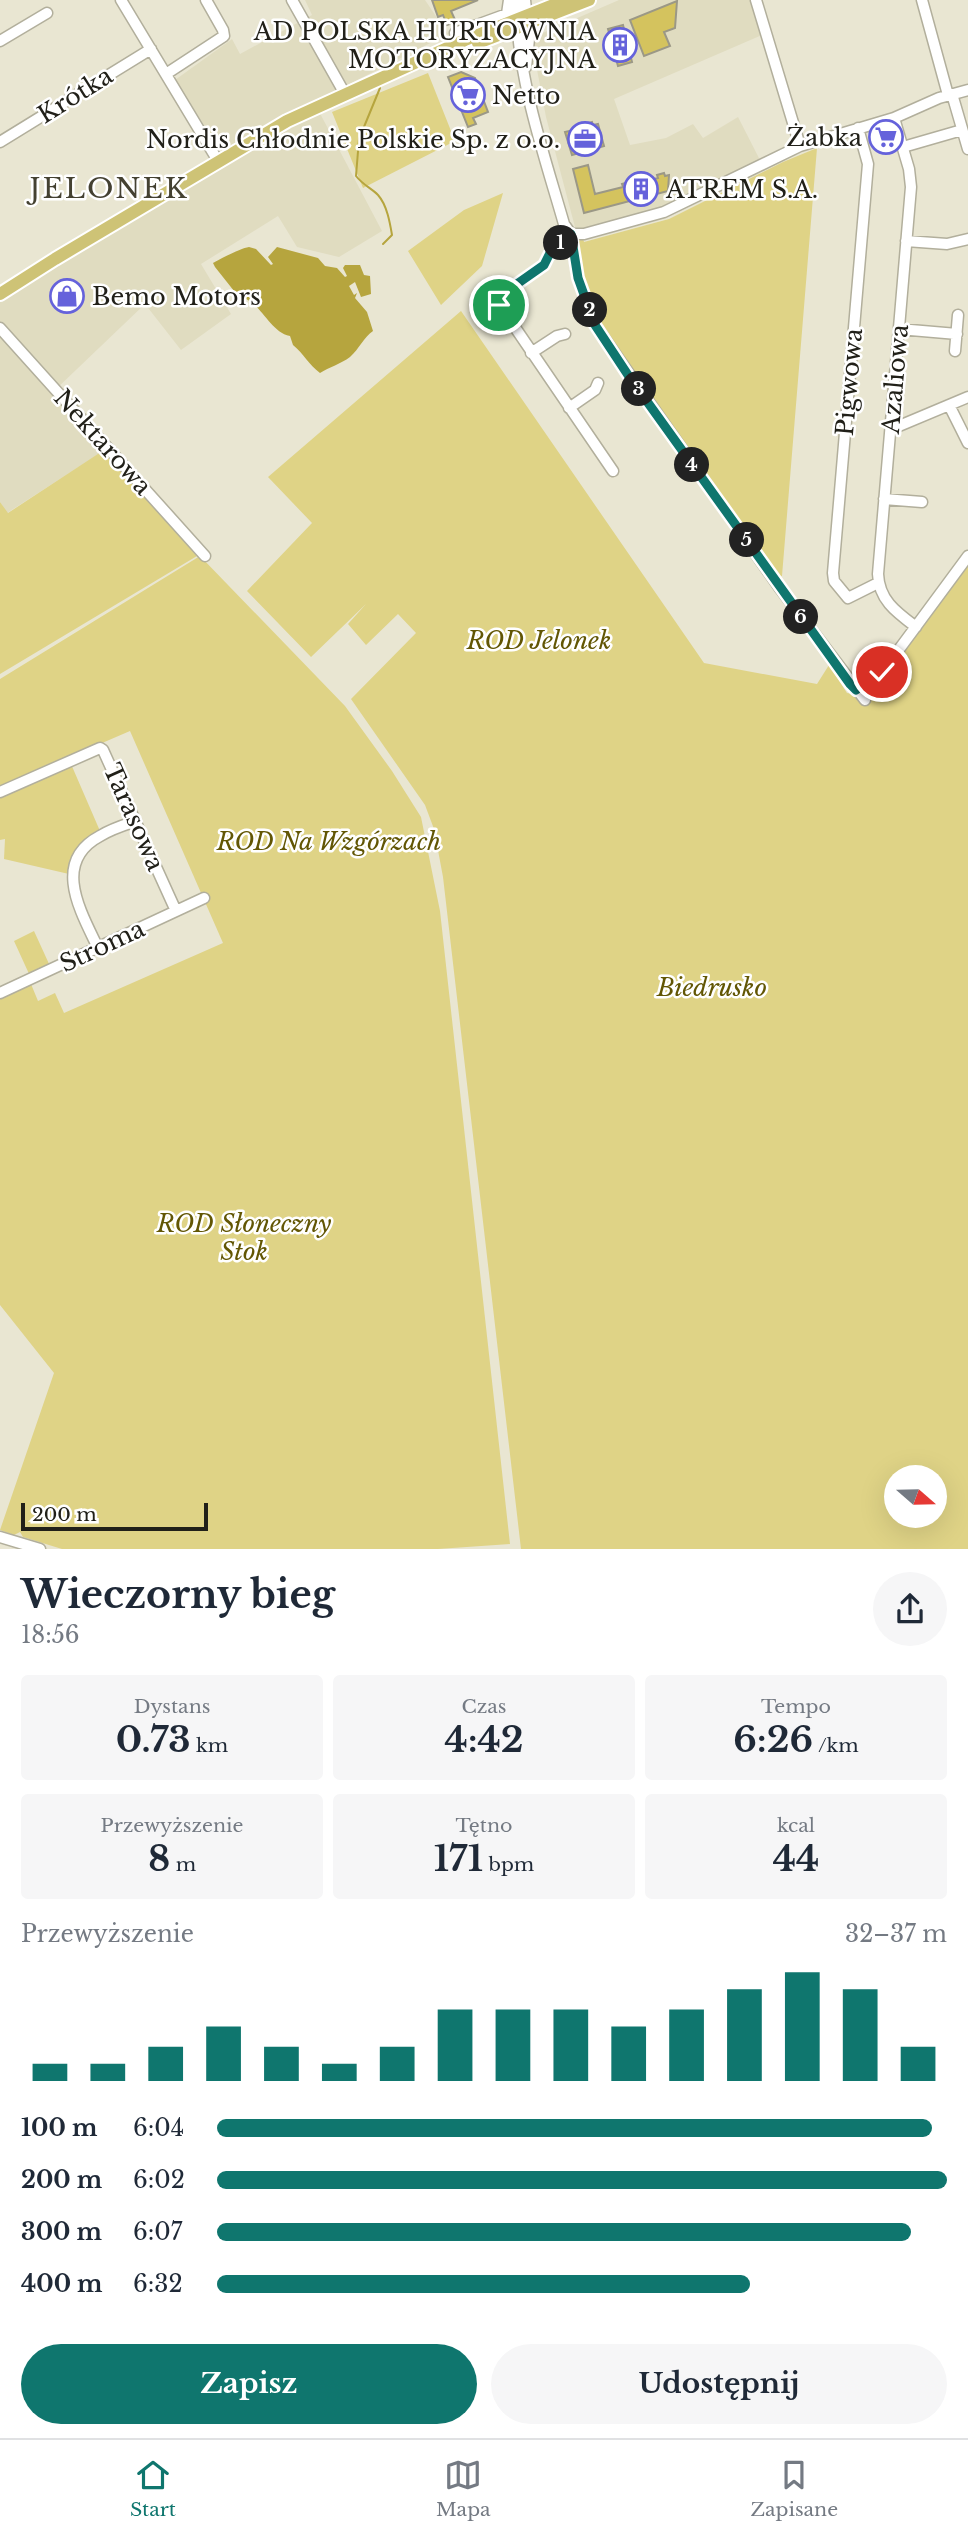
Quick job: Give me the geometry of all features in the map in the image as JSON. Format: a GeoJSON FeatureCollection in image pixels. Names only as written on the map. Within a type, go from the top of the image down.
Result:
{"type":"FeatureCollection","features":[{"type":"Feature","properties":{"kind":"main road"},"geometry":{"type":"LineString","coordinates":[[0,288],[293,118],[566,0]]}},
{"type":"Feature","properties":{"kind":"main road"},"geometry":{"type":"LineString","coordinates":[[383,78],[419,67],[498,35],[519,21],[589,0]]}},
{"type":"Feature","properties":{"kind":"main road"},"geometry":{"type":"LineString","coordinates":[[0,294],[55,258]]}},
{"type":"Feature","properties":{"kind":"street"},"geometry":{"type":"LineString","coordinates":[[121,0],[218,161]]}},
{"type":"Feature","properties":{"kind":"street"},"geometry":{"type":"LineString","coordinates":[[166,74],[222,40],[223,30],[206,0]]}},
{"type":"Feature","properties":{"kind":"street"},"geometry":{"type":"LineString","coordinates":[[292,0],[345,94]]}},
{"type":"Feature","properties":{"kind":"street"},"geometry":{"type":"LineString","coordinates":[[455,33],[507,13],[509,0]]}},
{"type":"Feature","properties":{"kind":"street"},"geometry":{"type":"LineString","coordinates":[[516,0],[525,74],[561,211],[571,234],[578,278],[595,325],[779,587],[865,700]]}},
{"type":"Feature","properties":{"kind":"street"},"geometry":{"type":"LineString","coordinates":[[525,74],[528,44],[519,21],[526,0],[537,6],[548,7]]}},
{"type":"Feature","properties":{"kind":"street"},"geometry":{"type":"LineString","coordinates":[[756,0],[800,146]]}},
{"type":"Feature","properties":{"kind":"street"},"geometry":{"type":"LineString","coordinates":[[922,0],[968,149]]}},
{"type":"Feature","properties":{"kind":"street"},"geometry":{"type":"LineString","coordinates":[[0,41],[47,13]]}},
{"type":"Feature","properties":{"kind":"street"},"geometry":{"type":"LineString","coordinates":[[498,35],[514,36],[519,42]]}},
{"type":"Feature","properties":{"kind":"street","name":"Krótka"},"geometry":{"type":"LineString","coordinates":[[0,142],[150,49]]}},
{"type":"Feature","properties":{"kind":"street"},"geometry":{"type":"LineString","coordinates":[[571,234],[584,234],[672,209],[800,146],[894,118],[968,90]]}},
{"type":"Feature","properties":{"kind":"street","name":"Azaliowa"},"geometry":{"type":"LineString","coordinates":[[878,583],[911,187],[894,118]]}},
{"type":"Feature","properties":{"kind":"street","name":"Pigwowa"},"geometry":{"type":"LineString","coordinates":[[858,128],[869,163],[833,573],[834,581],[848,598],[878,583]]}},
{"type":"Feature","properties":{"kind":"street"},"geometry":{"type":"LineString","coordinates":[[903,147],[962,130]]}},
{"type":"Feature","properties":{"kind":"street"},"geometry":{"type":"LineString","coordinates":[[571,234],[565,242],[553,247],[544,265],[498,298],[499,305],[613,471]]}},
{"type":"Feature","properties":{"kind":"street"},"geometry":{"type":"LineString","coordinates":[[906,241],[947,244],[968,239]]}},
{"type":"Feature","properties":{"kind":"street"},"geometry":{"type":"LineString","coordinates":[[955,351],[958,315]]}},
{"type":"Feature","properties":{"kind":"street","name":"Nektarowa"},"geometry":{"type":"LineString","coordinates":[[0,328],[205,556]]}},
{"type":"Feature","properties":{"kind":"street"},"geometry":{"type":"LineString","coordinates":[[899,329],[957,334]]}},
{"type":"Feature","properties":{"kind":"street"},"geometry":{"type":"LineString","coordinates":[[531,353],[557,336],[565,334]]}},
{"type":"Feature","properties":{"kind":"street"},"geometry":{"type":"LineString","coordinates":[[569,408],[595,390],[598,383]]}},
{"type":"Feature","properties":{"kind":"street"},"geometry":{"type":"LineString","coordinates":[[890,426],[899,426],[968,397]]}},
{"type":"Feature","properties":{"kind":"street"},"geometry":{"type":"LineString","coordinates":[[949,405],[968,443]]}},
{"type":"Feature","properties":{"kind":"street"},"geometry":{"type":"LineString","coordinates":[[884,499],[922,502]]}},
{"type":"Feature","properties":{"kind":"street"},"geometry":{"type":"LineString","coordinates":[[856,690],[886,667],[968,556]]}},
{"type":"Feature","properties":{"kind":"street"},"geometry":{"type":"LineString","coordinates":[[878,583],[883,596],[894,611],[916,627]]}},
{"type":"Feature","properties":{"kind":"street","name":"Tarasowa"},"geometry":{"type":"LineString","coordinates":[[0,792],[100,748],[105,752],[176,911]]}},
{"type":"Feature","properties":{"kind":"street"},"geometry":{"type":"LineString","coordinates":[[98,948],[74,895],[75,867],[92,841],[136,821]]}},
{"type":"Feature","properties":{"kind":"street","name":"Stroma"},"geometry":{"type":"LineString","coordinates":[[0,993],[204,898]]}},
{"type":"Feature","properties":{"kind":"street"},"geometry":{"type":"LineString","coordinates":[[0,1537],[40,1549]]}},
{"type":"Feature","properties":{"kind":"shaded area"},"geometry":{"type":"Polygon","coordinates":[[[305,0],[425,0],[448,34],[314,102],[382,231],[339,257],[297,247],[278,216],[201,264],[231,314],[181,350],[145,304],[54,391],[105,450],[7,513],[0,502],[0,302],[227,161],[175,80],[232,39],[240,54],[312,15],[305,0]]]}},
{"type":"Feature","properties":{"kind":"shaded area"},"geometry":{"type":"Polygon","coordinates":[[[619,0],[751,0],[762,35],[614,99],[630,145],[666,138],[693,124],[703,138],[738,117],[761,162],[671,207],[576,231],[546,117],[531,38],[619,0]]]}},
{"type":"Feature","properties":{"kind":"shaded area"},"geometry":{"type":"Polygon","coordinates":[[[249,247],[256,249],[271,265],[273,264],[268,257],[277,247],[318,258],[325,266],[337,268],[345,277],[345,265],[360,265],[364,275],[370,276],[371,294],[361,297],[355,282],[349,286],[354,295],[357,293],[355,298],[367,312],[373,331],[350,357],[320,373],[293,345],[290,336],[276,328],[253,304],[238,296],[215,267],[213,263],[249,247]]]}},
{"type":"Feature","properties":{"kind":"green space"},"geometry":{"type":"Polygon","coordinates":[[[428,73],[455,141],[363,188],[332,112],[428,73]]]}},
{"type":"Feature","properties":{"kind":"green space"},"geometry":{"type":"Polygon","coordinates":[[[817,148],[782,576],[776,578],[598,324],[585,294],[575,244],[583,238],[584,242],[669,219],[817,148]]]}},
{"type":"Feature","properties":{"kind":"green space"},"geometry":{"type":"Polygon","coordinates":[[[503,193],[482,266],[441,305],[408,251],[464,210],[503,193]]]}},
{"type":"Feature","properties":{"kind":"green space","name":"Biedrusko"},"geometry":{"type":"Polygon","coordinates":[[[461,311],[704,663],[817,684],[829,665],[847,693],[869,697],[968,562],[968,1549],[521,1549],[443,877],[434,829],[425,805],[351,699],[416,633],[398,614],[366,645],[348,624],[366,604],[311,657],[247,591],[312,523],[268,477],[461,311]]]}},
{"type":"Feature","properties":{"kind":"green space"},"geometry":{"type":"Polygon","coordinates":[[[104,450],[197,556],[0,674],[0,502],[8,513],[104,450]]]}},
{"type":"Feature","properties":{"kind":"green space","name":"ROD Słoneczny Stok"},"geometry":{"type":"Polygon","coordinates":[[[200,556],[345,706],[421,817],[440,911],[510,1544],[438,1549],[62,1549],[23,1537],[20,1532],[14,1535],[0,1530],[54,1373],[0,1305],[0,998],[31,984],[38,1001],[55,993],[64,1013],[223,943],[130,731],[0,787],[0,679],[200,556]]]}},
{"type":"Feature","properties":{"kind":"green space"},"geometry":{"type":"Polygon","coordinates":[[[71,764],[100,831],[69,874],[4,859],[5,839],[0,840],[0,795],[71,764]]]}},
{"type":"Feature","properties":{"kind":"green space"},"geometry":{"type":"Polygon","coordinates":[[[34,931],[50,966],[30,976],[14,941],[34,931]]]}},
{"type":"Feature","properties":{"kind":"building"},"geometry":{"type":"Polygon","coordinates":[[[432,0],[478,0],[451,11],[456,22],[447,25],[443,15],[438,17],[432,0]]]}},
{"type":"Feature","properties":{"kind":"building"},"geometry":{"type":"Polygon","coordinates":[[[677,1],[675,28],[664,32],[670,46],[644,56],[630,20],[677,1]]]}},
{"type":"Feature","properties":{"kind":"building","name":"AD POLSKA HURTOWNIA MOTORYZACYJNA"},"geometry":{"type":"Polygon","coordinates":[[[623,25],[632,62],[618,66],[608,29],[623,25]]]}},
{"type":"Feature","properties":{"kind":"building","name":"Netto"},"geometry":{"type":"Polygon","coordinates":[[[461,72],[475,78],[488,112],[473,118],[476,124],[468,127],[448,77],[461,72]]]}},
{"type":"Feature","properties":{"kind":"building","name":"Nordis Chłodnie Polskie Sp. z o.o."},"geometry":{"type":"Polygon","coordinates":[[[592,122],[593,125],[598,124],[604,146],[572,155],[565,132],[587,127],[586,124],[592,122]]]}},
{"type":"Feature","properties":{"kind":"building","name":"ATREM S.A."},"geometry":{"type":"Polygon","coordinates":[[[588,165],[595,194],[623,187],[622,184],[629,182],[629,185],[658,178],[657,175],[664,173],[665,176],[669,175],[668,191],[584,213],[573,169],[588,165]]]}},
{"type":"Feature","properties":{"kind":"waterway"},"geometry":{"type":"LineString","coordinates":[[380,88],[359,139],[356,176],[378,195],[386,209],[392,235],[383,244]]}},
{"type":"Feature","properties":{"kind":"place","name":"AD POLSKA HURTOWNIA MOTORYZACYJNA"},"geometry":{"type":"Point","coordinates":[620,45]}},
{"type":"Feature","properties":{"kind":"place","name":"Netto"},"geometry":{"type":"Point","coordinates":[468,95]}},
{"type":"Feature","properties":{"kind":"place","name":"Żabka"},"geometry":{"type":"Point","coordinates":[886,137]}},
{"type":"Feature","properties":{"kind":"place","name":"Nordis Chłodnie Polskie Sp. z o.o."},"geometry":{"type":"Point","coordinates":[585,139]}},
{"type":"Feature","properties":{"kind":"place","name":"ATREM S.A."},"geometry":{"type":"Point","coordinates":[641,189]}},
{"type":"Feature","properties":{"kind":"place","name":"Bemo Motors"},"geometry":{"type":"Point","coordinates":[67,296]}},
{"type":"Feature","properties":{"kind":"district","name":"JELONEK"},"geometry":{"type":"Point","coordinates":[109,188]}},
{"type":"Feature","properties":{"kind":"route"},"geometry":{"type":"LineString","coordinates":[[499,305],[497,301],[500,296],[544,265],[553,247],[565,242],[571,234],[578,278],[595,325],[628,375],[850,684],[856,690],[882,672]]}},
{"type":"Feature","properties":{"kind":"park label","name":"ROD Jelonek"},"geometry":{"type":"Point","coordinates":[539,640]}},
{"type":"Feature","properties":{"kind":"park label","name":"ROD Na Wzgórzach"},"geometry":{"type":"Point","coordinates":[329,841]}}]}
